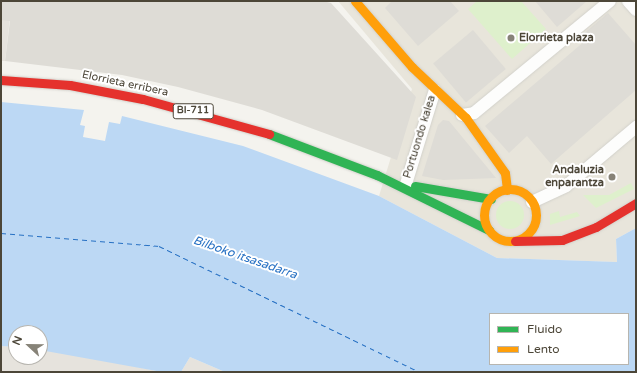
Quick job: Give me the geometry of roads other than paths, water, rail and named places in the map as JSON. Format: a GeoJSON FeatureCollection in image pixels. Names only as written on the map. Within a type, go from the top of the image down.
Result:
{"type":"FeatureCollection","features":[{"type":"Feature","properties":{"kind":"main road"},"geometry":{"type":"LineString","coordinates":[[355,1],[435,90],[462,115],[494,154],[505,173],[507,190]]}},
{"type":"Feature","properties":{"kind":"main road","name":"Elorrieta erribera"},"geometry":{"type":"LineString","coordinates":[[1,80],[70,85],[191,111],[309,146],[377,175]]}},
{"type":"Feature","properties":{"kind":"main road","name":"BI-711"},"geometry":{"type":"LineString","coordinates":[[377,175],[406,184],[491,199]]}},
{"type":"Feature","properties":{"kind":"main road","name":"BI-711"},"geometry":{"type":"LineString","coordinates":[[377,175],[489,230]]}},
{"type":"Feature","properties":{"kind":"main road"},"geometry":{"type":"LineString","coordinates":[[513,241],[521,239],[533,227],[536,218],[532,202],[522,192],[507,190],[491,199],[485,214],[489,230],[500,239],[513,241],[562,240],[596,227],[636,203]]}},
{"type":"Feature","properties":{"kind":"street"},"geometry":{"type":"LineString","coordinates":[[462,115],[474,113],[610,1]]}},
{"type":"Feature","properties":{"kind":"street"},"geometry":{"type":"LineString","coordinates":[[628,1],[636,10]]}},
{"type":"Feature","properties":{"kind":"street","name":"Portuondo kalea"},"geometry":{"type":"LineString","coordinates":[[406,184],[435,90]]}},
{"type":"Feature","properties":{"kind":"street"},"geometry":{"type":"LineString","coordinates":[[532,202],[566,186],[636,127]]}},
{"type":"Feature","properties":{"kind":"water","name":"Bilboko itsasadarra"},"geometry":{"type":"Polygon","coordinates":[[[1,102],[84,110],[80,125],[85,126],[83,137],[105,141],[109,122],[120,124],[122,116],[243,146],[379,196],[497,258],[617,262],[616,239],[636,228],[636,372],[225,372],[190,357],[181,372],[162,372],[48,351],[48,325],[8,325],[8,346],[1,346],[1,102]]]}},
{"type":"Feature","properties":{"kind":"place","name":"Elorrieta plaza"},"geometry":{"type":"Point","coordinates":[511,38]}},
{"type":"Feature","properties":{"kind":"place","name":"Andaluzia enparantza"},"geometry":{"type":"Point","coordinates":[612,177]}}]}
